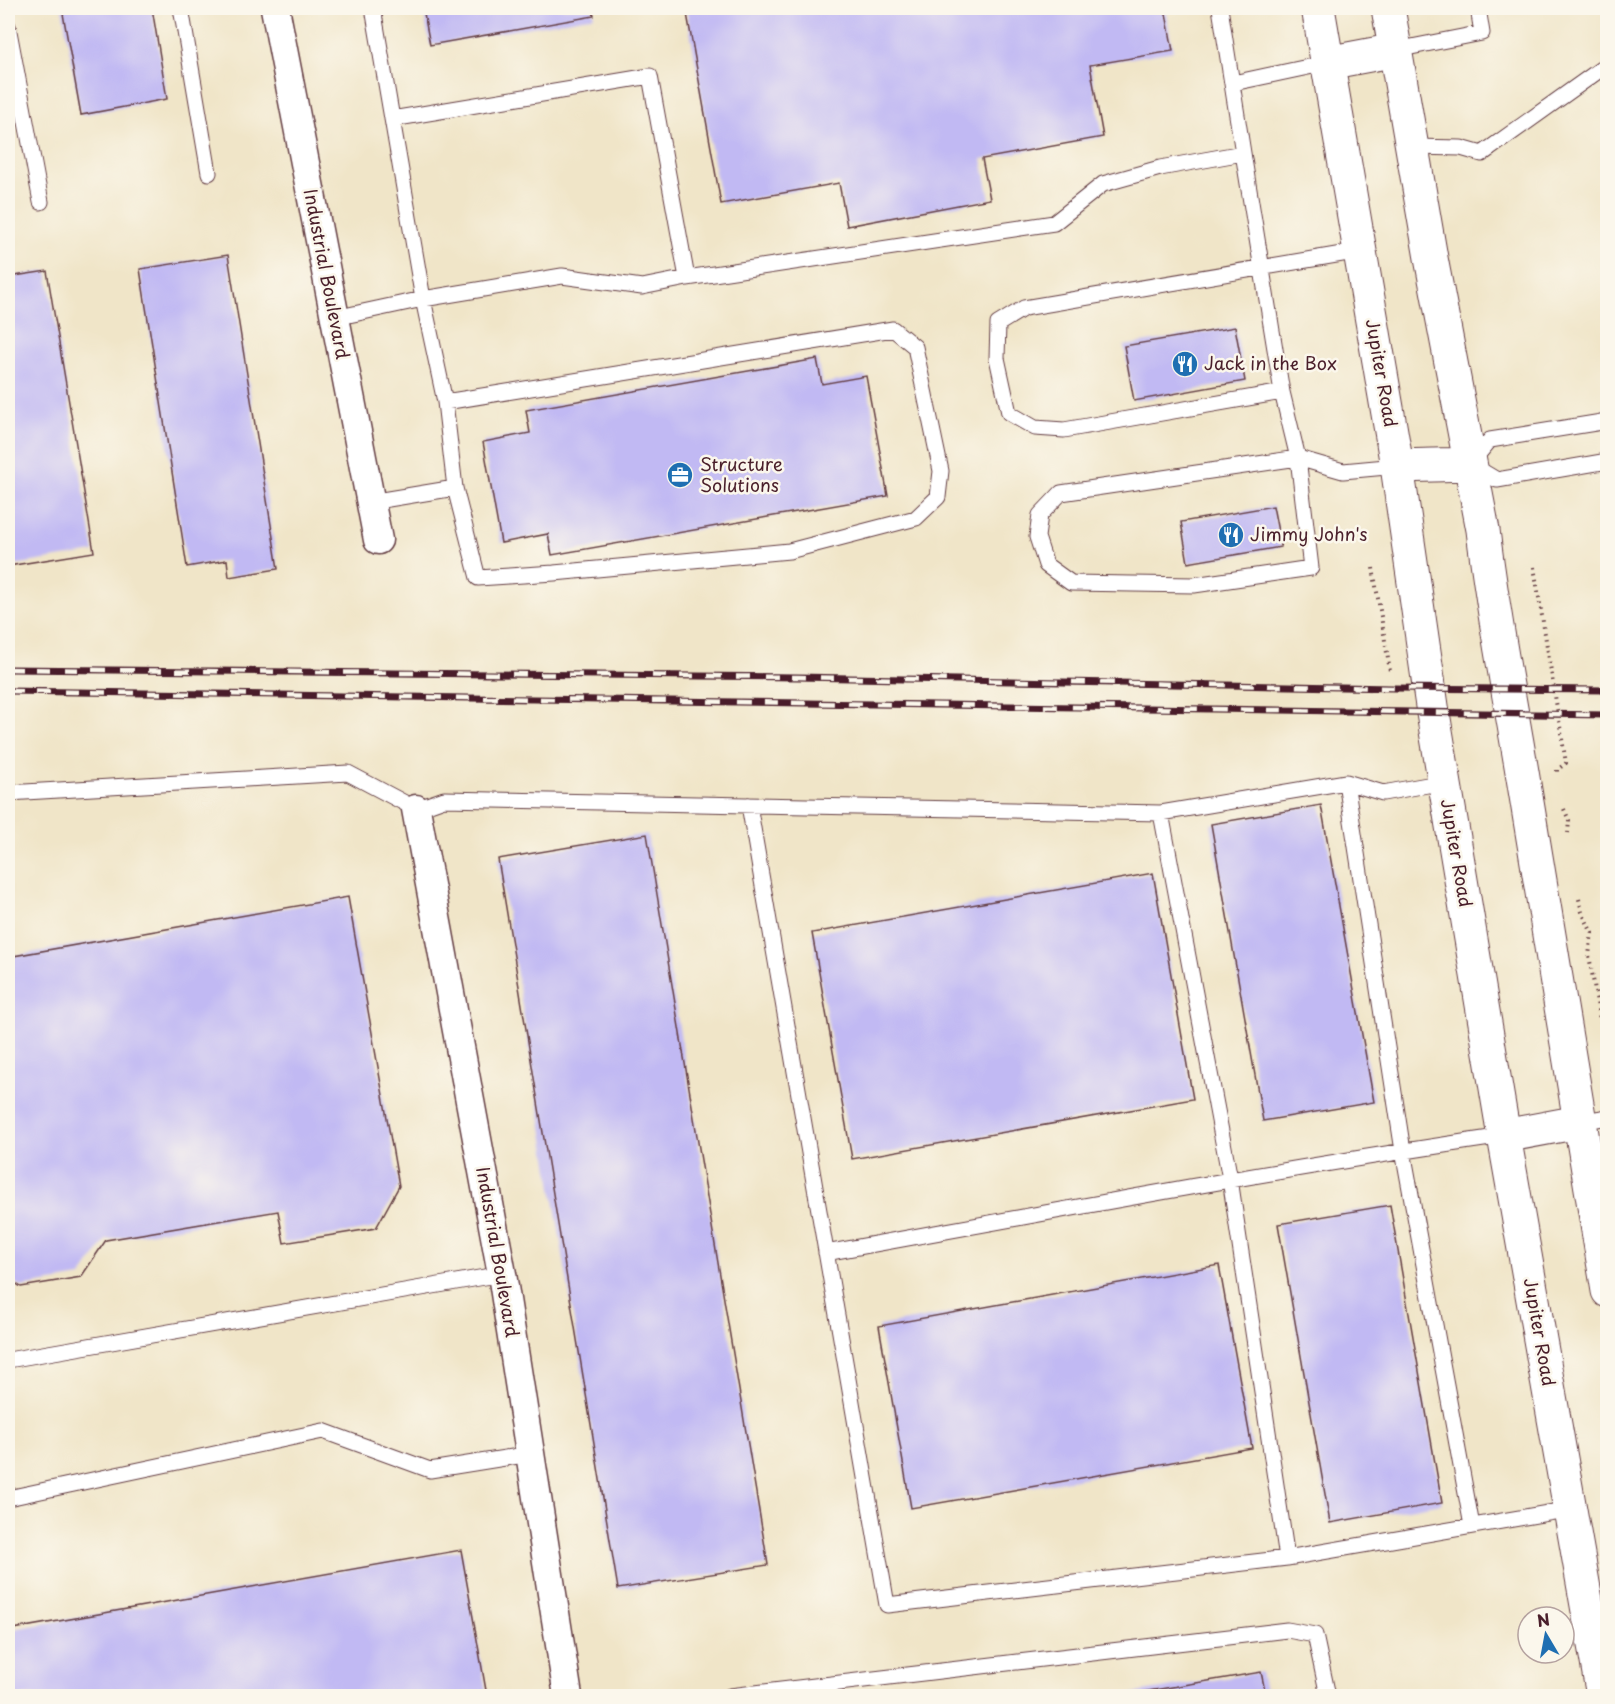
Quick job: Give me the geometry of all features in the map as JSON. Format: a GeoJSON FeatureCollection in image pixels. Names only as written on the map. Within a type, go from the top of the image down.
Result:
{"type":"FeatureCollection","features":[{"type":"Feature","properties":{"kind":"main road","name":"Jupiter Road"},"geometry":{"type":"LineString","coordinates":[[1318,8],[1397,466],[1444,782],[1603,1696]]}},
{"type":"Feature","properties":{"kind":"main road"},"geometry":{"type":"LineString","coordinates":[[1388,8],[1431,258],[1484,530],[1488,569],[1524,785],[1593,1120],[1608,1291]]}},
{"type":"Feature","properties":{"kind":"main road"},"geometry":{"type":"LineString","coordinates":[[1328,63],[1396,50]]}},
{"type":"Feature","properties":{"kind":"main road"},"geometry":{"type":"LineString","coordinates":[[1397,466],[1470,464]]}},
{"type":"Feature","properties":{"kind":"main road"},"geometry":{"type":"LineString","coordinates":[[1504,1136],[1593,1120]]}},
{"type":"Feature","properties":{"kind":"street","name":"Industrial Boulevard"},"geometry":{"type":"LineString","coordinates":[[275,8],[378,540]]}},
{"type":"Feature","properties":{"kind":"street","name":"Industrial Boulevard"},"geometry":{"type":"LineString","coordinates":[[416,809],[502,1274],[568,1696]]}},
{"type":"Feature","properties":{"kind":"lane"},"geometry":{"type":"LineString","coordinates":[[181,8],[209,173]]}},
{"type":"Feature","properties":{"kind":"lane"},"geometry":{"type":"LineString","coordinates":[[373,8],[423,299],[445,402],[455,488],[478,578],[789,551],[916,518],[938,497],[941,471],[915,347],[893,329],[445,402]]}},
{"type":"Feature","properties":{"kind":"lane"},"geometry":{"type":"LineString","coordinates":[[1220,8],[1282,392],[1298,458],[1311,568],[1194,585],[1071,584],[1046,565],[1037,537],[1040,515],[1061,493],[1298,458],[1343,471],[1397,466]]}},
{"type":"Feature","properties":{"kind":"lane"},"geometry":{"type":"LineString","coordinates":[[1396,50],[1482,33],[1478,8]]}},
{"type":"Feature","properties":{"kind":"lane"},"geometry":{"type":"LineString","coordinates":[[8,26],[42,202]]}},
{"type":"Feature","properties":{"kind":"lane"},"geometry":{"type":"LineString","coordinates":[[1233,83],[1328,63]]}},
{"type":"Feature","properties":{"kind":"lane"},"geometry":{"type":"LineString","coordinates":[[1413,147],[1461,148],[1482,154],[1608,64]]}},
{"type":"Feature","properties":{"kind":"lane"},"geometry":{"type":"LineString","coordinates":[[392,118],[650,76],[687,278]]}},
{"type":"Feature","properties":{"kind":"lane"},"geometry":{"type":"LineString","coordinates":[[335,318],[423,299],[562,276],[642,287],[687,278],[1054,223],[1103,184],[1160,168],[1243,153]]}},
{"type":"Feature","properties":{"kind":"lane"},"geometry":{"type":"LineString","coordinates":[[1282,392],[1064,430],[1035,428],[1009,413],[998,358],[998,324],[1024,308],[1360,252]]}},
{"type":"Feature","properties":{"kind":"lane"},"geometry":{"type":"LineString","coordinates":[[1608,421],[1490,440],[1470,464],[1497,480],[1608,461]]}},
{"type":"Feature","properties":{"kind":"lane"},"geometry":{"type":"LineString","coordinates":[[370,502],[455,488]]}},
{"type":"Feature","properties":{"kind":"lane"},"geometry":{"type":"LineString","coordinates":[[8,793],[348,773],[416,809],[444,799],[1161,813],[1346,782],[1383,793],[1444,782]]}},
{"type":"Feature","properties":{"kind":"lane"},"geometry":{"type":"LineString","coordinates":[[1346,782],[1403,1151],[1472,1526]]}},
{"type":"Feature","properties":{"kind":"lane"},"geometry":{"type":"LineString","coordinates":[[749,805],[887,1605],[1287,1558],[1571,1509]]}},
{"type":"Feature","properties":{"kind":"lane"},"geometry":{"type":"LineString","coordinates":[[1161,813],[1230,1179],[1287,1558]]}},
{"type":"Feature","properties":{"kind":"lane"},"geometry":{"type":"LineString","coordinates":[[826,1253],[1230,1179],[1504,1136]]}},
{"type":"Feature","properties":{"kind":"lane"},"geometry":{"type":"LineString","coordinates":[[8,1360],[502,1274]]}},
{"type":"Feature","properties":{"kind":"lane"},"geometry":{"type":"LineString","coordinates":[[8,1498],[323,1431],[430,1470],[531,1454]]}},
{"type":"Feature","properties":{"kind":"lane"},"geometry":{"type":"LineString","coordinates":[[730,1696],[1287,1630],[1316,1635],[1328,1696]]}},
{"type":"Feature","properties":{"kind":"path"},"geometry":{"type":"LineString","coordinates":[[1534,567],[1566,763],[1557,770],[1558,779]]}},
{"type":"Feature","properties":{"kind":"path"},"geometry":{"type":"LineString","coordinates":[[1563,807],[1569,820],[1568,840]]}},
{"type":"Feature","properties":{"kind":"path"},"geometry":{"type":"LineString","coordinates":[[1578,892],[1582,912],[1593,933],[1589,956],[1600,1020],[1608,1035]]}},
{"type":"Feature","properties":{"kind":"building"},"geometry":{"type":"Polygon","coordinates":[[[62,8],[152,8],[167,99],[81,115],[62,8]]]}},
{"type":"Feature","properties":{"kind":"building"},"geometry":{"type":"Polygon","coordinates":[[[423,8],[592,8],[594,16],[430,45],[423,8]]]}},
{"type":"Feature","properties":{"kind":"building"},"geometry":{"type":"Polygon","coordinates":[[[686,8],[1165,8],[1173,51],[1090,65],[1103,137],[982,159],[990,199],[847,226],[839,183],[721,204],[686,8]]]}},
{"type":"Feature","properties":{"kind":"building"},"geometry":{"type":"Polygon","coordinates":[[[228,255],[278,569],[229,577],[227,560],[187,567],[140,269],[228,255]]]}},
{"type":"Feature","properties":{"kind":"building"},"geometry":{"type":"Polygon","coordinates":[[[47,271],[94,552],[8,566],[8,277],[47,271]]]}},
{"type":"Feature","properties":{"kind":"building","name":"Jack in the Box"},"geometry":{"type":"Polygon","coordinates":[[[1235,327],[1245,381],[1134,401],[1124,346],[1235,327]]]}},
{"type":"Feature","properties":{"kind":"building"},"geometry":{"type":"Polygon","coordinates":[[[817,359],[822,384],[866,376],[888,496],[552,555],[548,534],[501,543],[483,442],[530,433],[526,410],[817,359]]]}},
{"type":"Feature","properties":{"kind":"building","name":"Jimmy John's"},"geometry":{"type":"Polygon","coordinates":[[[1273,506],[1281,547],[1188,563],[1181,522],[1273,506]]]}},
{"type":"Feature","properties":{"kind":"building"},"geometry":{"type":"Polygon","coordinates":[[[1321,805],[1374,1102],[1263,1121],[1211,824],[1321,805]]]}},
{"type":"Feature","properties":{"kind":"building"},"geometry":{"type":"Polygon","coordinates":[[[647,834],[768,1565],[618,1589],[498,859],[647,834]]]}},
{"type":"Feature","properties":{"kind":"building"},"geometry":{"type":"Polygon","coordinates":[[[1153,873],[1193,1099],[852,1159],[812,933],[1153,873]]]}},
{"type":"Feature","properties":{"kind":"building"},"geometry":{"type":"Polygon","coordinates":[[[348,897],[399,1186],[376,1228],[284,1243],[278,1211],[106,1240],[81,1277],[21,1287],[8,1278],[8,957],[348,897]]]}},
{"type":"Feature","properties":{"kind":"building"},"geometry":{"type":"Polygon","coordinates":[[[1390,1205],[1442,1503],[1330,1523],[1278,1224],[1390,1205]]]}},
{"type":"Feature","properties":{"kind":"building"},"geometry":{"type":"Polygon","coordinates":[[[1219,1265],[1252,1448],[911,1508],[879,1326],[1219,1265]]]}},
{"type":"Feature","properties":{"kind":"building"},"geometry":{"type":"Polygon","coordinates":[[[461,1550],[487,1696],[8,1696],[8,1630],[461,1550]]]}},
{"type":"Feature","properties":{"kind":"building"},"geometry":{"type":"Polygon","coordinates":[[[1261,1672],[1266,1696],[1125,1696],[1125,1695],[1261,1672]]]}},
{"type":"Feature","properties":{"kind":"railway"},"geometry":{"type":"LineString","coordinates":[[8,669],[797,677],[1608,690]]}},
{"type":"Feature","properties":{"kind":"railway"},"geometry":{"type":"LineString","coordinates":[[8,691],[1608,715]]}},
{"type":"Feature","properties":{"kind":"place","name":"Jack in the Box"},"geometry":{"type":"Point","coordinates":[1185,364]}},
{"type":"Feature","properties":{"kind":"place","name":"Structure Solutions"},"geometry":{"type":"Point","coordinates":[680,475]}},
{"type":"Feature","properties":{"kind":"place","name":"Jimmy John's"},"geometry":{"type":"Point","coordinates":[1231,535]}}]}
